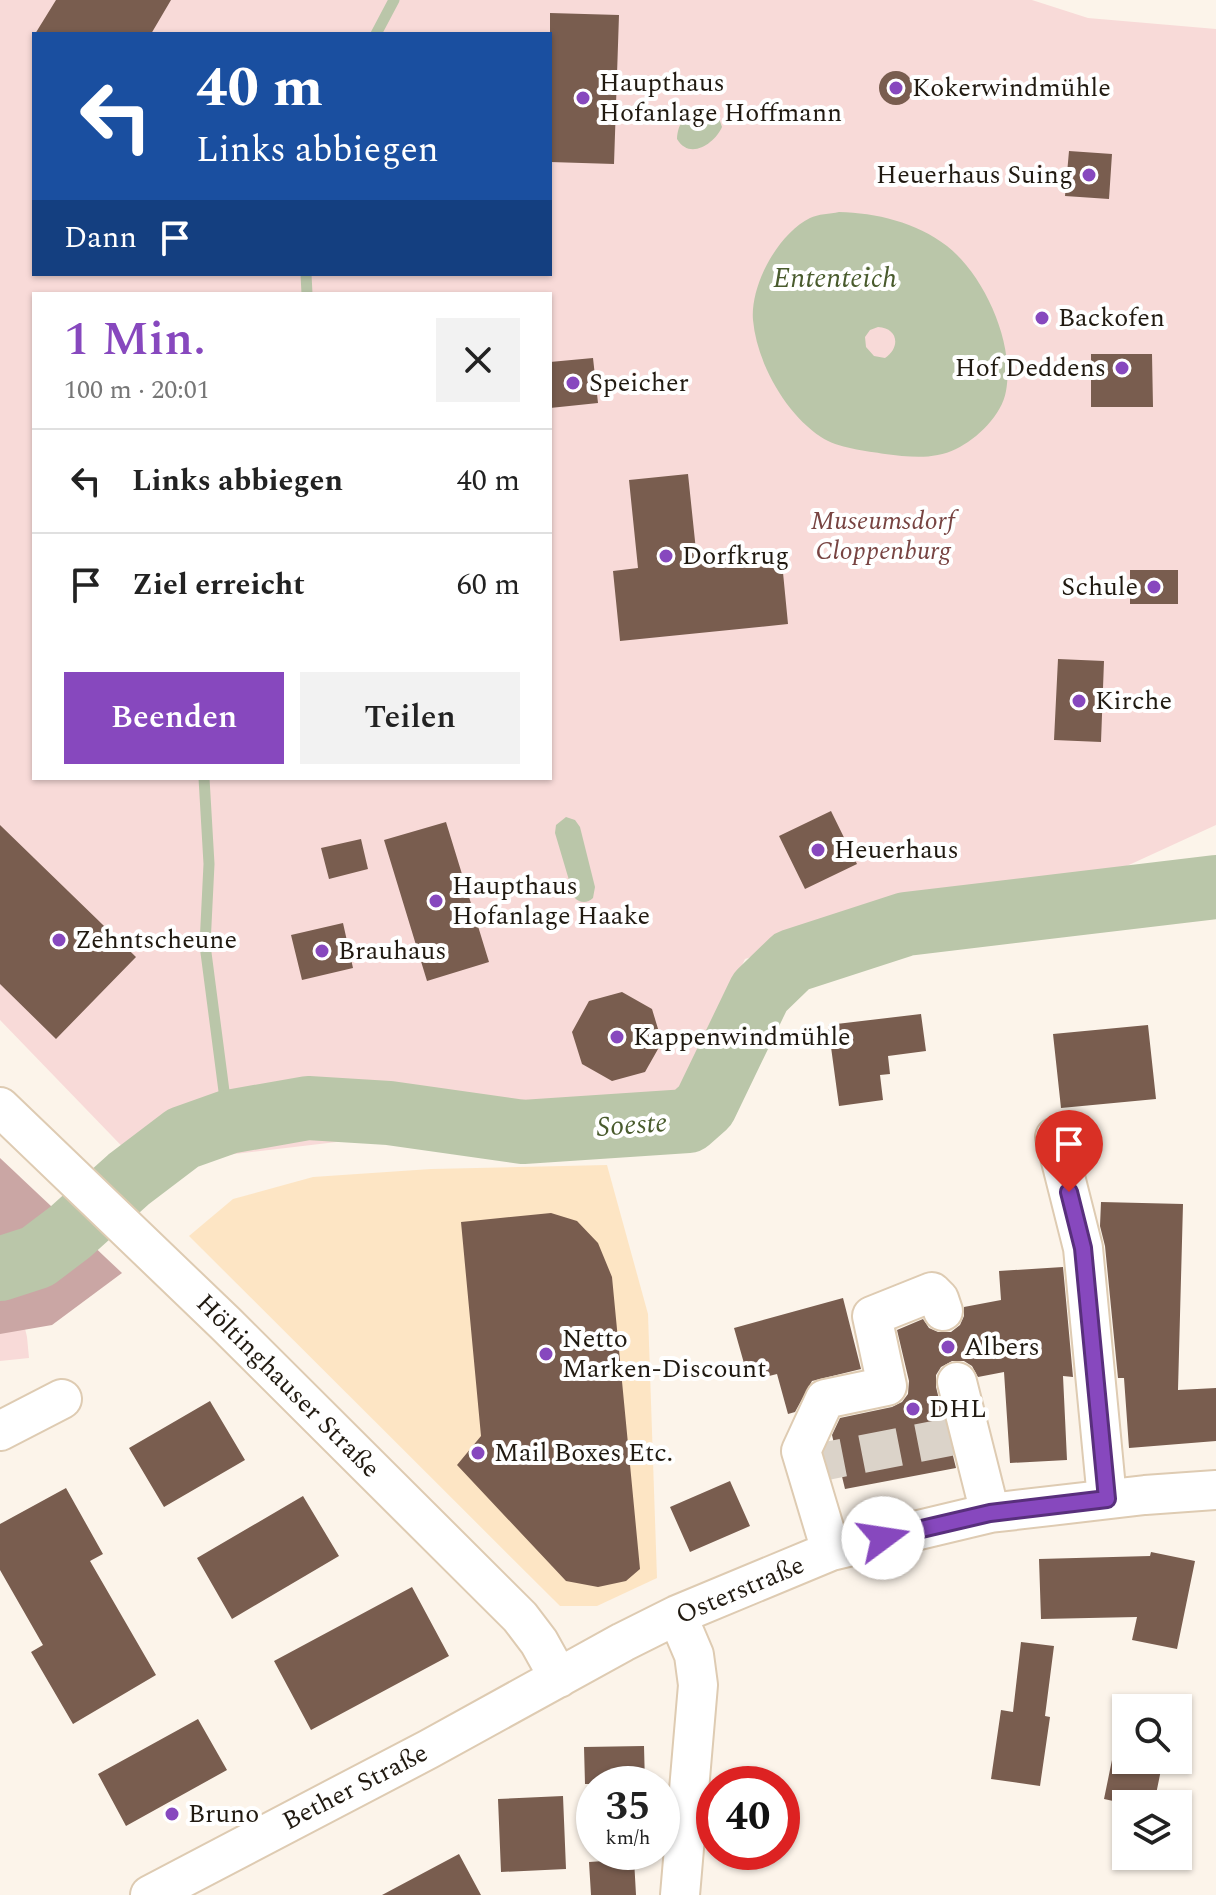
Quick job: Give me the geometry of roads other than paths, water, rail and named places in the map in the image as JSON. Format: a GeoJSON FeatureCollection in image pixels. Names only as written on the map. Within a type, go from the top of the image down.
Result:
{"type":"FeatureCollection","features":[{"type":"Feature","properties":{"kind":"street","name":"Höltinghauser Straße"},"geometry":{"type":"LineString","coordinates":[[0,1107],[520,1617],[539,1642],[559,1678]]}},
{"type":"Feature","properties":{"kind":"street"},"geometry":{"type":"LineString","coordinates":[[1055,1137],[1083,1248],[1107,1499]]}},
{"type":"Feature","properties":{"kind":"street"},"geometry":{"type":"LineString","coordinates":[[831,1551],[801,1451],[825,1399],[887,1386],[872,1316],[932,1292],[939,1299],[943,1311]]}},
{"type":"Feature","properties":{"kind":"street"},"geometry":{"type":"LineString","coordinates":[[957,1382],[990,1513]]}},
{"type":"Feature","properties":{"kind":"street"},"geometry":{"type":"LineString","coordinates":[[0,1431],[62,1399]]}},
{"type":"Feature","properties":{"kind":"street","name":"Osterstraße"},"geometry":{"type":"LineString","coordinates":[[559,1678],[677,1615],[831,1551],[990,1513],[1216,1490]]}},
{"type":"Feature","properties":{"kind":"street"},"geometry":{"type":"LineString","coordinates":[[677,1615],[694,1655],[698,1685],[680,1895]]}},
{"type":"Feature","properties":{"kind":"street","name":"Bether Straße"},"geometry":{"type":"LineString","coordinates":[[150,1895],[559,1678]]}},
{"type":"Feature","properties":{"kind":"water"},"geometry":{"type":"Polygon","coordinates":[[[704,110],[719,118],[722,127],[708,144],[689,149],[677,139],[679,128],[688,116],[704,110]]]}},
{"type":"Feature","properties":{"kind":"water","name":"Ententeich"},"geometry":{"type":"Polygon","coordinates":[[[839,212],[881,217],[909,225],[935,238],[961,259],[994,311],[1006,352],[1008,372],[1004,400],[987,425],[956,449],[939,455],[912,457],[861,450],[828,441],[796,415],[767,370],[753,320],[753,306],[761,277],[777,248],[798,226],[813,217],[839,212]],[[885,328],[870,330],[865,337],[866,347],[874,356],[885,358],[895,344],[893,334],[885,328]]]}},
{"type":"Feature","properties":{"kind":"water"},"geometry":{"type":"Polygon","coordinates":[[[566,817],[575,820],[580,827],[595,887],[593,898],[586,902],[574,897],[555,833],[556,825],[566,817]]]}},
{"type":"Feature","properties":{"kind":"waterway"},"geometry":{"type":"LineString","coordinates":[[377,32],[394,0]]}},
{"type":"Feature","properties":{"kind":"waterway"},"geometry":{"type":"LineString","coordinates":[[306,276],[307,292]]}},
{"type":"Feature","properties":{"kind":"waterway"},"geometry":{"type":"LineString","coordinates":[[204,780],[209,864],[205,945],[228,1122]]}},
{"type":"Feature","properties":{"kind":"waterway","name":"Soeste"},"geometry":{"type":"LineString","coordinates":[[0,1269],[37,1257],[183,1138],[228,1122],[308,1108],[389,1113],[523,1132],[688,1121],[705,1106],[760,992],[792,961],[906,924],[1216,887]]}},
{"type":"Feature","properties":{"kind":"tunnel"},"geometry":{"type":"LineString","coordinates":[[806,1465],[970,1433]]}},
{"type":"Feature","properties":{"kind":"place","name":"Kokerwindmühle"},"geometry":{"type":"Point","coordinates":[896,88]}},
{"type":"Feature","properties":{"kind":"place","name":"Haupthaus Hofanlage Hoffmann"},"geometry":{"type":"Point","coordinates":[583,98]}},
{"type":"Feature","properties":{"kind":"place","name":"Heuerhaus Suing"},"geometry":{"type":"Point","coordinates":[1089,175]}},
{"type":"Feature","properties":{"kind":"place","name":"Backofen"},"geometry":{"type":"Point","coordinates":[1042,318]}},
{"type":"Feature","properties":{"kind":"place","name":"Hof Deddens"},"geometry":{"type":"Point","coordinates":[1122,368]}},
{"type":"Feature","properties":{"kind":"place","name":"Speicher"},"geometry":{"type":"Point","coordinates":[573,383]}},
{"type":"Feature","properties":{"kind":"place","name":"Dorfkrug"},"geometry":{"type":"Point","coordinates":[666,556]}},
{"type":"Feature","properties":{"kind":"place","name":"Schule"},"geometry":{"type":"Point","coordinates":[1154,587]}},
{"type":"Feature","properties":{"kind":"place","name":"Kirche"},"geometry":{"type":"Point","coordinates":[1079,701]}},
{"type":"Feature","properties":{"kind":"place","name":"Heuerhaus"},"geometry":{"type":"Point","coordinates":[818,850]}},
{"type":"Feature","properties":{"kind":"place","name":"Haupthaus Hofanlage Haake"},"geometry":{"type":"Point","coordinates":[436,901]}},
{"type":"Feature","properties":{"kind":"place","name":"Zehntscheune"},"geometry":{"type":"Point","coordinates":[59,940]}},
{"type":"Feature","properties":{"kind":"place","name":"Brauhaus"},"geometry":{"type":"Point","coordinates":[322,951]}},
{"type":"Feature","properties":{"kind":"place","name":"Kappenwindmühle"},"geometry":{"type":"Point","coordinates":[617,1037]}},
{"type":"Feature","properties":{"kind":"place","name":"Albers"},"geometry":{"type":"Point","coordinates":[948,1347]}},
{"type":"Feature","properties":{"kind":"place","name":"Netto Marken-Discount"},"geometry":{"type":"Point","coordinates":[546,1354]}},
{"type":"Feature","properties":{"kind":"place","name":"DHL"},"geometry":{"type":"Point","coordinates":[913,1409]}},
{"type":"Feature","properties":{"kind":"place","name":"Mail Boxes Etc."},"geometry":{"type":"Point","coordinates":[478,1453]}},
{"type":"Feature","properties":{"kind":"place","name":"Bruno"},"geometry":{"type":"Point","coordinates":[172,1814]}},
{"type":"Feature","properties":{"kind":"park label","name":"Museumsdorf Cloppenburg"},"geometry":{"type":"Point","coordinates":[883,536]}}]}
